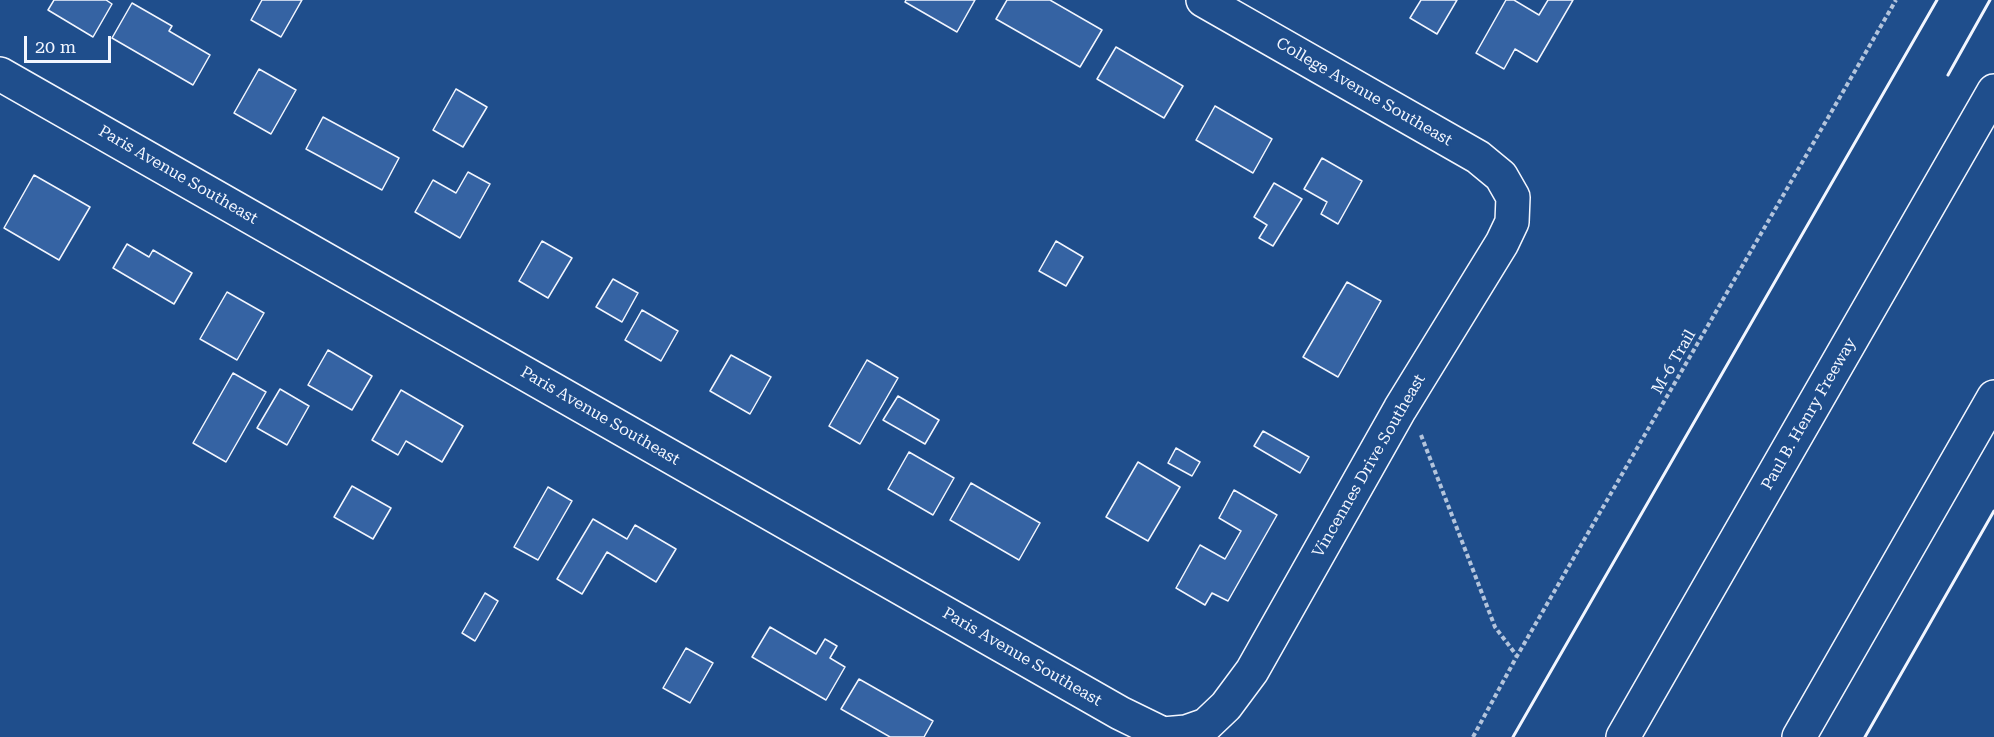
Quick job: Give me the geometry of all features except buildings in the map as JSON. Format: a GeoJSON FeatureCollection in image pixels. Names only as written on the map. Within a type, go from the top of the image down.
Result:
{"type":"FeatureCollection","features":[{"type":"Feature","properties":{"kind":"main road","name":"College Avenue Southeast"},"geometry":{"type":"LineString","coordinates":[[1203,0],[1478,157],[1501,176],[1513,197]]}},
{"type":"Feature","properties":{"kind":"main road","name":"Paris Avenue Southeast"},"geometry":{"type":"LineString","coordinates":[[0,74],[1120,713],[1163,734],[1186,732],[1206,725]]}},
{"type":"Feature","properties":{"kind":"main road","name":"Paul B. Henry Freeway"},"geometry":{"type":"LineString","coordinates":[[1623,737],[1994,91]]}},
{"type":"Feature","properties":{"kind":"main road","name":"Vincennes Drive Southeast"},"geometry":{"type":"LineString","coordinates":[[1206,725],[1226,706],[1252,670],[1400,409],[1502,243],[1512,222],[1513,197]]}},
{"type":"Feature","properties":{"kind":"main road"},"geometry":{"type":"LineString","coordinates":[[1799,737],[1994,397]]}},
{"type":"Feature","properties":{"kind":"path","name":"M-6 Trail"},"geometry":{"type":"LineString","coordinates":[[1473,737],[1517,656],[1896,0]]}},
{"type":"Feature","properties":{"kind":"path"},"geometry":{"type":"LineString","coordinates":[[1400,409],[1416,421],[1495,627],[1517,656]]}},
{"type":"Feature","properties":{"kind":"wall"},"geometry":{"type":"LineString","coordinates":[[1513,737],[1937,0]]}},
{"type":"Feature","properties":{"kind":"wall"},"geometry":{"type":"LineString","coordinates":[[1948,75],[1990,0]]}},
{"type":"Feature","properties":{"kind":"wall"},"geometry":{"type":"LineString","coordinates":[[1865,737],[1994,511]]}}]}
